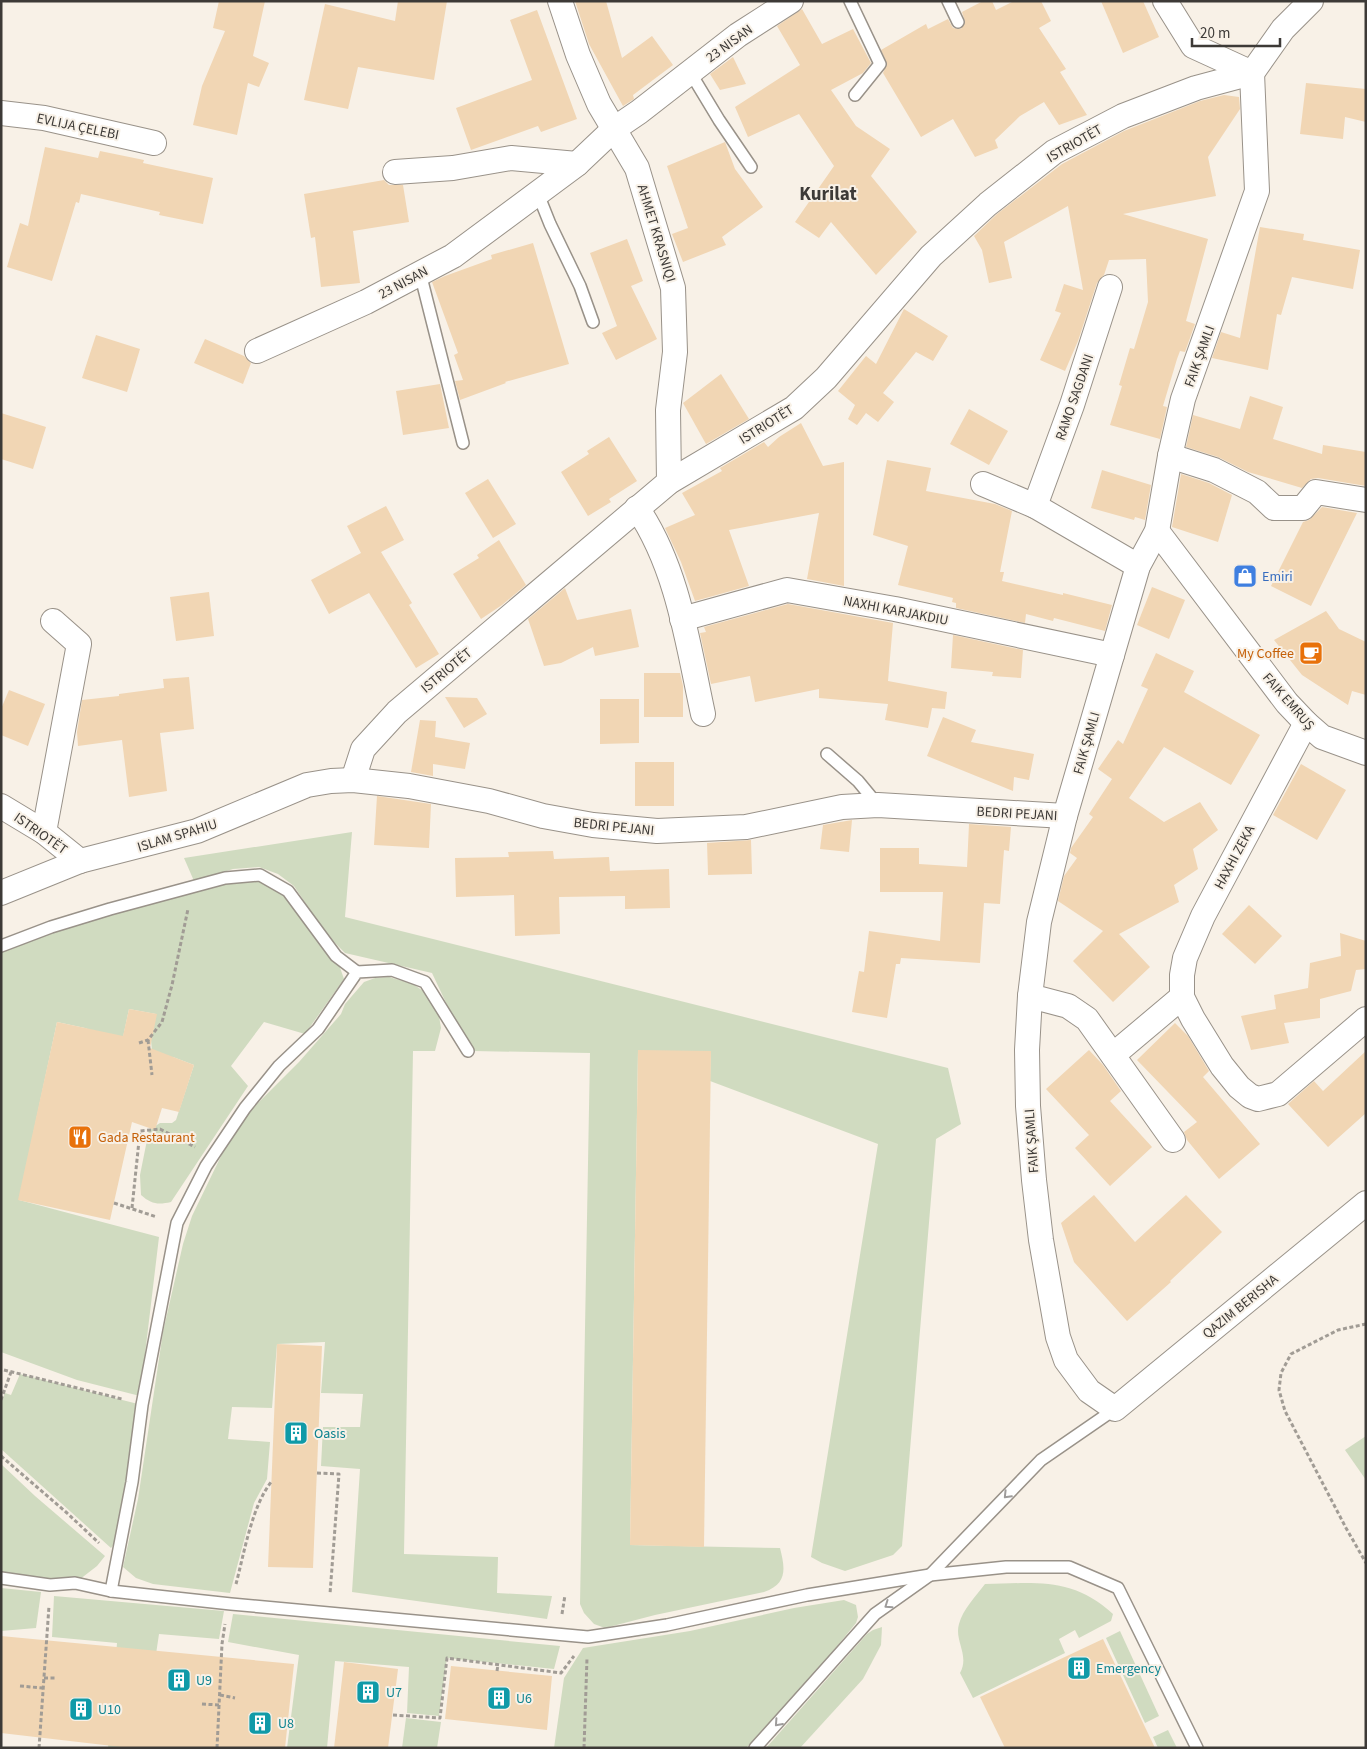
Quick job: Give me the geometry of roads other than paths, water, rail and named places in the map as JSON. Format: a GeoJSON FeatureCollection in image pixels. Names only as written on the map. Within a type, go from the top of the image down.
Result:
{"type":"FeatureCollection","features":[{"type":"Feature","properties":{"kind":"street","name":"AHMET KRASNIQI"},"geometry":{"type":"LineString","coordinates":[[560,1],[578,55],[599,104],[637,168],[674,288],[675,352],[668,410],[669,482]]}},
{"type":"Feature","properties":{"kind":"street","name":"23 NISAN"},"geometry":{"type":"LineString","coordinates":[[257,351],[366,302],[453,256],[577,164],[614,129],[738,35],[791,1]]}},
{"type":"Feature","properties":{"kind":"street"},"geometry":{"type":"LineString","coordinates":[[1165,1],[1193,46],[1252,74],[1283,29],[1311,1]]}},
{"type":"Feature","properties":{"kind":"street","name":"FAIK ŞAMLI"},"geometry":{"type":"LineString","coordinates":[[1115,1409],[1089,1391],[1066,1360],[1058,1337],[1041,1240],[1034,1180],[1028,1106],[1030,996],[1039,922],[1066,816],[1138,566],[1156,531],[1170,456],[1184,399],[1257,191],[1252,74]]}},
{"type":"Feature","properties":{"kind":"street","name":"ISTRIOTËT"},"geometry":{"type":"LineString","coordinates":[[353,780],[363,749],[397,712],[669,482],[794,408],[826,378],[931,256],[988,204],[1054,152],[1123,116],[1196,88],[1252,74]]}},
{"type":"Feature","properties":{"kind":"street","name":"EVLIJA ÇELEBI"},"geometry":{"type":"LineString","coordinates":[[1,113],[44,118],[154,143]]}},
{"type":"Feature","properties":{"kind":"street"},"geometry":{"type":"LineString","coordinates":[[395,172],[453,168],[511,158],[577,164]]}},
{"type":"Feature","properties":{"kind":"street","name":"RAMO SAGDANI"},"geometry":{"type":"LineString","coordinates":[[1034,506],[1072,405],[1110,287]]}},
{"type":"Feature","properties":{"kind":"street"},"geometry":{"type":"LineString","coordinates":[[1170,456],[1214,470],[1256,492],[1274,508],[1304,508],[1316,492],[1366,500]]}},
{"type":"Feature","properties":{"kind":"street"},"geometry":{"type":"LineString","coordinates":[[983,484],[1034,506],[1138,566]]}},
{"type":"Feature","properties":{"kind":"street"},"geometry":{"type":"LineString","coordinates":[[637,508],[651,529],[669,573],[682,619],[703,714]]}},
{"type":"Feature","properties":{"kind":"street","name":"FAIK EMRUŞ"},"geometry":{"type":"LineString","coordinates":[[1156,531],[1287,703],[1322,737],[1366,753]]}},
{"type":"Feature","properties":{"kind":"street","name":"NAXHI KARJAKDIU"},"geometry":{"type":"LineString","coordinates":[[682,619],[787,590],[895,610],[1112,655]]}},
{"type":"Feature","properties":{"kind":"street"},"geometry":{"type":"LineString","coordinates":[[44,832],[78,644],[53,621]]}},
{"type":"Feature","properties":{"kind":"street","name":"HAXHI ZEKA"},"geometry":{"type":"LineString","coordinates":[[1306,723],[1203,916],[1184,958],[1182,997],[1222,1066],[1239,1088],[1258,1099],[1278,1094],[1366,1019]]}},
{"type":"Feature","properties":{"kind":"street","name":"BEDRI PEJANI"},"geometry":{"type":"LineString","coordinates":[[353,780],[410,786],[489,801],[543,816],[593,825],[657,831],[746,827],[842,807],[878,805],[1066,816]]}},
{"type":"Feature","properties":{"kind":"street","name":"ISLAM SPAHIU"},"geometry":{"type":"LineString","coordinates":[[1,893],[80,862],[197,831],[307,785],[353,780]]}},
{"type":"Feature","properties":{"kind":"street","name":"ISTRIOTËT"},"geometry":{"type":"LineString","coordinates":[[1,806],[44,832],[80,862]]}},
{"type":"Feature","properties":{"kind":"street"},"geometry":{"type":"LineString","coordinates":[[1030,996],[1068,1006],[1088,1019],[1173,1140]]}},
{"type":"Feature","properties":{"kind":"street"},"geometry":{"type":"LineString","coordinates":[[1113,1055],[1182,997]]}},
{"type":"Feature","properties":{"kind":"street","name":"QAZIM BERISHA"},"geometry":{"type":"LineString","coordinates":[[1115,1409],[1366,1203]]}},
{"type":"Feature","properties":{"kind":"lane"},"geometry":{"type":"LineString","coordinates":[[850,1],[880,64],[855,95]]}},
{"type":"Feature","properties":{"kind":"lane"},"geometry":{"type":"LineString","coordinates":[[948,1],[958,22]]}},
{"type":"Feature","properties":{"kind":"lane"},"geometry":{"type":"LineString","coordinates":[[690,72],[719,120],[751,167]]}},
{"type":"Feature","properties":{"kind":"lane"},"geometry":{"type":"LineString","coordinates":[[538,194],[550,224],[580,286],[593,322]]}},
{"type":"Feature","properties":{"kind":"lane"},"geometry":{"type":"LineString","coordinates":[[420,273],[463,443]]}},
{"type":"Feature","properties":{"kind":"lane"},"geometry":{"type":"LineString","coordinates":[[826,754],[858,782],[878,805]]}},
{"type":"Feature","properties":{"kind":"lane"},"geometry":{"type":"LineString","coordinates":[[1,946],[59,924],[193,886],[225,878],[260,875],[288,891],[336,956],[357,972],[392,970],[425,982],[468,1051]]}},
{"type":"Feature","properties":{"kind":"lane"},"geometry":{"type":"LineString","coordinates":[[111,1591],[132,1482],[142,1404],[177,1223],[212,1156],[245,1108],[279,1066],[318,1029],[357,972]]}},
{"type":"Feature","properties":{"kind":"lane"},"geometry":{"type":"LineString","coordinates":[[755,1748],[875,1614],[930,1575],[1041,1460],[1115,1409]]}},
{"type":"Feature","properties":{"kind":"lane"},"geometry":{"type":"LineString","coordinates":[[1,1578],[50,1585],[75,1583],[111,1591],[232,1604],[588,1637],[667,1625],[807,1595],[930,1575],[1006,1567],[1069,1567],[1118,1588],[1197,1748]]}},
{"type":"Feature","properties":{"kind":"place","name":"Emiri"},"geometry":{"type":"Point","coordinates":[1245,576]}},
{"type":"Feature","properties":{"kind":"place","name":"My Coffee"},"geometry":{"type":"Point","coordinates":[1311,653]}},
{"type":"Feature","properties":{"kind":"place","name":"Gada Restaurant"},"geometry":{"type":"Point","coordinates":[80,1137]}},
{"type":"Feature","properties":{"kind":"place","name":"Oasis"},"geometry":{"type":"Point","coordinates":[296,1433]}},
{"type":"Feature","properties":{"kind":"place","name":"Emergency"},"geometry":{"type":"Point","coordinates":[1079,1668]}},
{"type":"Feature","properties":{"kind":"place","name":"U9"},"geometry":{"type":"Point","coordinates":[179,1680]}},
{"type":"Feature","properties":{"kind":"place","name":"U7"},"geometry":{"type":"Point","coordinates":[368,1692]}},
{"type":"Feature","properties":{"kind":"place","name":"U6"},"geometry":{"type":"Point","coordinates":[499,1698]}},
{"type":"Feature","properties":{"kind":"place","name":"U10"},"geometry":{"type":"Point","coordinates":[81,1709]}},
{"type":"Feature","properties":{"kind":"place","name":"U8"},"geometry":{"type":"Point","coordinates":[260,1723]}},
{"type":"Feature","properties":{"kind":"district","name":"Kurilat"},"geometry":{"type":"Point","coordinates":[828,193]}}]}
